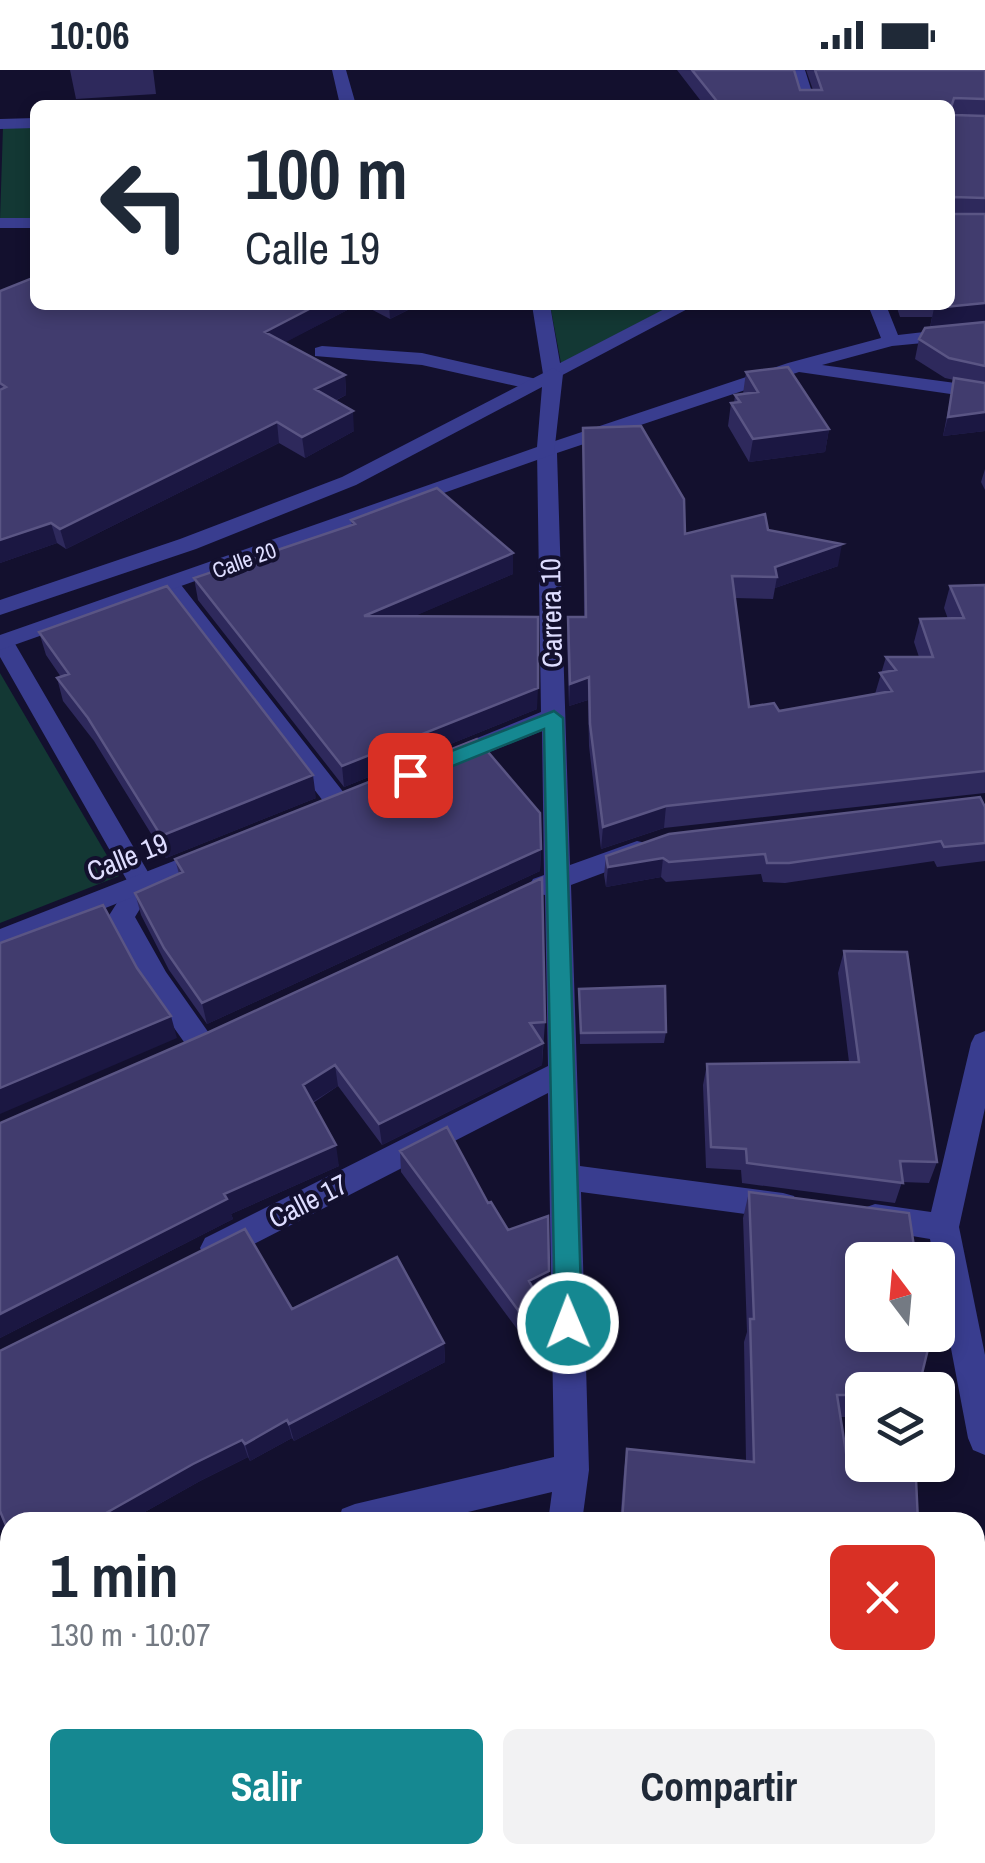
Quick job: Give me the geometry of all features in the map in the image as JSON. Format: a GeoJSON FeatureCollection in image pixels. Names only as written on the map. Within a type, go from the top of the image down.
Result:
{"type":"FeatureCollection","features":[{"type":"Feature","properties":{"kind":"street"},"geometry":{"type":"LineString","coordinates":[[342,70],[347,100]]}},
{"type":"Feature","properties":{"kind":"street"},"geometry":{"type":"LineString","coordinates":[[798,70],[807,100]]}},
{"type":"Feature","properties":{"kind":"street"},"geometry":{"type":"LineString","coordinates":[[0,124],[30,124]]}},
{"type":"Feature","properties":{"kind":"street"},"geometry":{"type":"LineString","coordinates":[[0,224],[30,223]]}},
{"type":"Feature","properties":{"kind":"street","name":"Carrera 10"},"geometry":{"type":"LineString","coordinates":[[541,310],[572,1470],[566,1512]]}},
{"type":"Feature","properties":{"kind":"street","name":"Calle 20"},"geometry":{"type":"LineString","coordinates":[[0,608],[188,544],[349,482],[676,310]]}},
{"type":"Feature","properties":{"kind":"street"},"geometry":{"type":"LineString","coordinates":[[878,310],[892,341]]}},
{"type":"Feature","properties":{"kind":"street","name":"Calle 20"},"geometry":{"type":"LineString","coordinates":[[2,643],[794,367],[892,341],[985,331]]}},
{"type":"Feature","properties":{"kind":"street"},"geometry":{"type":"LineString","coordinates":[[322,352],[422,359],[543,379]]}},
{"type":"Feature","properties":{"kind":"street"},"geometry":{"type":"LineString","coordinates":[[794,367],[985,394]]}},
{"type":"Feature","properties":{"kind":"street"},"geometry":{"type":"LineString","coordinates":[[170,586],[339,804]]}},
{"type":"Feature","properties":{"kind":"street"},"geometry":{"type":"LineString","coordinates":[[2,643],[142,884],[121,918],[156,980],[201,1044]]}},
{"type":"Feature","properties":{"kind":"street"},"geometry":{"type":"LineString","coordinates":[[428,768],[554,718]]}},
{"type":"Feature","properties":{"kind":"street"},"geometry":{"type":"LineString","coordinates":[[522,895],[557,878],[664,841]]}},
{"type":"Feature","properties":{"kind":"street","name":"Calle 19"},"geometry":{"type":"LineString","coordinates":[[0,940],[232,848]]}},
{"type":"Feature","properties":{"kind":"street"},"geometry":{"type":"LineString","coordinates":[[985,1043],[943,1227],[985,1438]]}},
{"type":"Feature","properties":{"kind":"street","name":"Calle 17"},"geometry":{"type":"LineString","coordinates":[[193,1259],[562,1072]]}},
{"type":"Feature","properties":{"kind":"street"},"geometry":{"type":"LineString","coordinates":[[565,1177],[811,1210]]}},
{"type":"Feature","properties":{"kind":"street"},"geometry":{"type":"LineString","coordinates":[[848,1214],[943,1227]]}},
{"type":"Feature","properties":{"kind":"street"},"geometry":{"type":"LineString","coordinates":[[397,1512],[572,1470]]}},
{"type":"Feature","properties":{"kind":"green space"},"geometry":{"type":"Polygon","coordinates":[[[3,127],[30,127],[30,220],[0,220],[3,127]]]}},
{"type":"Feature","properties":{"kind":"green space"},"geometry":{"type":"Polygon","coordinates":[[[551,310],[663,310],[561,363],[551,310]]]}},
{"type":"Feature","properties":{"kind":"green space"},"geometry":{"type":"Polygon","coordinates":[[[0,673],[119,876],[0,923],[0,673]]]}},
{"type":"Feature","properties":{"kind":"building"},"geometry":{"type":"Polygon","coordinates":[[[692,70],[794,70],[800,90],[822,90],[815,70],[985,70],[985,99],[716,100],[692,70]]]}},
{"type":"Feature","properties":{"kind":"building"},"geometry":{"type":"Polygon","coordinates":[[[955,115],[985,116],[985,198],[955,197],[955,115]]]}},
{"type":"Feature","properties":{"kind":"building"},"geometry":{"type":"Polygon","coordinates":[[[955,214],[985,214],[985,303],[955,306],[955,214]]]}},
{"type":"Feature","properties":{"kind":"building"},"geometry":{"type":"Polygon","coordinates":[[[30,279],[30,310],[307,310],[265,332],[345,375],[315,389],[353,411],[302,437],[277,422],[60,529],[51,523],[0,540],[0,390],[6,387],[0,383],[0,291],[30,279]]]}},
{"type":"Feature","properties":{"kind":"building"},"geometry":{"type":"Polygon","coordinates":[[[985,322],[985,366],[949,358],[919,339],[925,328],[985,322]]]}},
{"type":"Feature","properties":{"kind":"building"},"geometry":{"type":"Polygon","coordinates":[[[788,367],[829,429],[753,439],[731,403],[740,402],[735,395],[758,392],[746,372],[788,367]]]}},
{"type":"Feature","properties":{"kind":"building"},"geometry":{"type":"Polygon","coordinates":[[[954,378],[985,383],[985,412],[948,417],[954,378]]]}},
{"type":"Feature","properties":{"kind":"building"},"geometry":{"type":"Polygon","coordinates":[[[641,426],[684,499],[685,534],[765,514],[768,530],[842,544],[775,567],[777,577],[732,576],[749,707],[774,703],[779,711],[892,691],[880,673],[896,670],[886,657],[933,657],[920,619],[964,618],[950,586],[985,585],[985,771],[666,806],[603,827],[590,724],[589,677],[570,684],[568,617],[586,617],[583,428],[641,426]]]}},
{"type":"Feature","properties":{"kind":"building"},"geometry":{"type":"Polygon","coordinates":[[[437,488],[513,553],[364,616],[538,617],[538,688],[342,766],[194,578],[355,524],[351,520],[437,488]]]}},
{"type":"Feature","properties":{"kind":"building"},"geometry":{"type":"Polygon","coordinates":[[[167,586],[313,775],[161,836],[88,718],[57,678],[69,674],[39,632],[167,586]]]}},
{"type":"Feature","properties":{"kind":"building"},"geometry":{"type":"Polygon","coordinates":[[[477,739],[540,813],[541,849],[202,1003],[164,948],[135,893],[183,872],[175,859],[477,739]]]}},
{"type":"Feature","properties":{"kind":"building"},"geometry":{"type":"Polygon","coordinates":[[[980,797],[985,807],[985,843],[944,847],[941,841],[789,863],[767,863],[765,854],[669,862],[663,858],[608,867],[606,856],[669,834],[980,797]]]}},
{"type":"Feature","properties":{"kind":"building"},"geometry":{"type":"Polygon","coordinates":[[[542,878],[545,1022],[530,1023],[543,1043],[379,1124],[335,1065],[303,1085],[336,1145],[224,1194],[227,1199],[0,1314],[0,1123],[207,1033],[542,878]]]}},
{"type":"Feature","properties":{"kind":"building"},"geometry":{"type":"Polygon","coordinates":[[[103,905],[137,968],[171,1016],[0,1088],[0,943],[103,905]]]}},
{"type":"Feature","properties":{"kind":"building"},"geometry":{"type":"Polygon","coordinates":[[[844,951],[907,952],[937,1162],[900,1161],[903,1183],[747,1163],[746,1149],[711,1147],[707,1064],[859,1062],[844,951]]]}},
{"type":"Feature","properties":{"kind":"building"},"geometry":{"type":"Polygon","coordinates":[[[665,986],[666,1032],[581,1033],[579,989],[665,986]]]}},
{"type":"Feature","properties":{"kind":"building"},"geometry":{"type":"Polygon","coordinates":[[[447,1127],[488,1203],[491,1202],[508,1230],[548,1216],[549,1271],[529,1281],[538,1298],[518,1310],[400,1151],[447,1127]]]}},
{"type":"Feature","properties":{"kind":"building"},"geometry":{"type":"Polygon","coordinates":[[[749,1192],[909,1213],[913,1242],[845,1242],[845,1352],[927,1352],[922,1372],[845,1372],[845,1395],[837,1395],[845,1446],[845,1482],[916,1482],[918,1512],[623,1512],[627,1449],[754,1462],[750,1319],[754,1319],[749,1192]]]}},
{"type":"Feature","properties":{"kind":"building"},"geometry":{"type":"Polygon","coordinates":[[[245,1229],[292,1309],[397,1257],[444,1343],[289,1424],[287,1420],[245,1444],[242,1440],[193,1464],[108,1512],[0,1512],[0,1351],[245,1229]]]}},
{"type":"Feature","properties":{"kind":"route"},"geometry":{"type":"LineString","coordinates":[[410,775],[554,718],[568,1323]]}}]}
